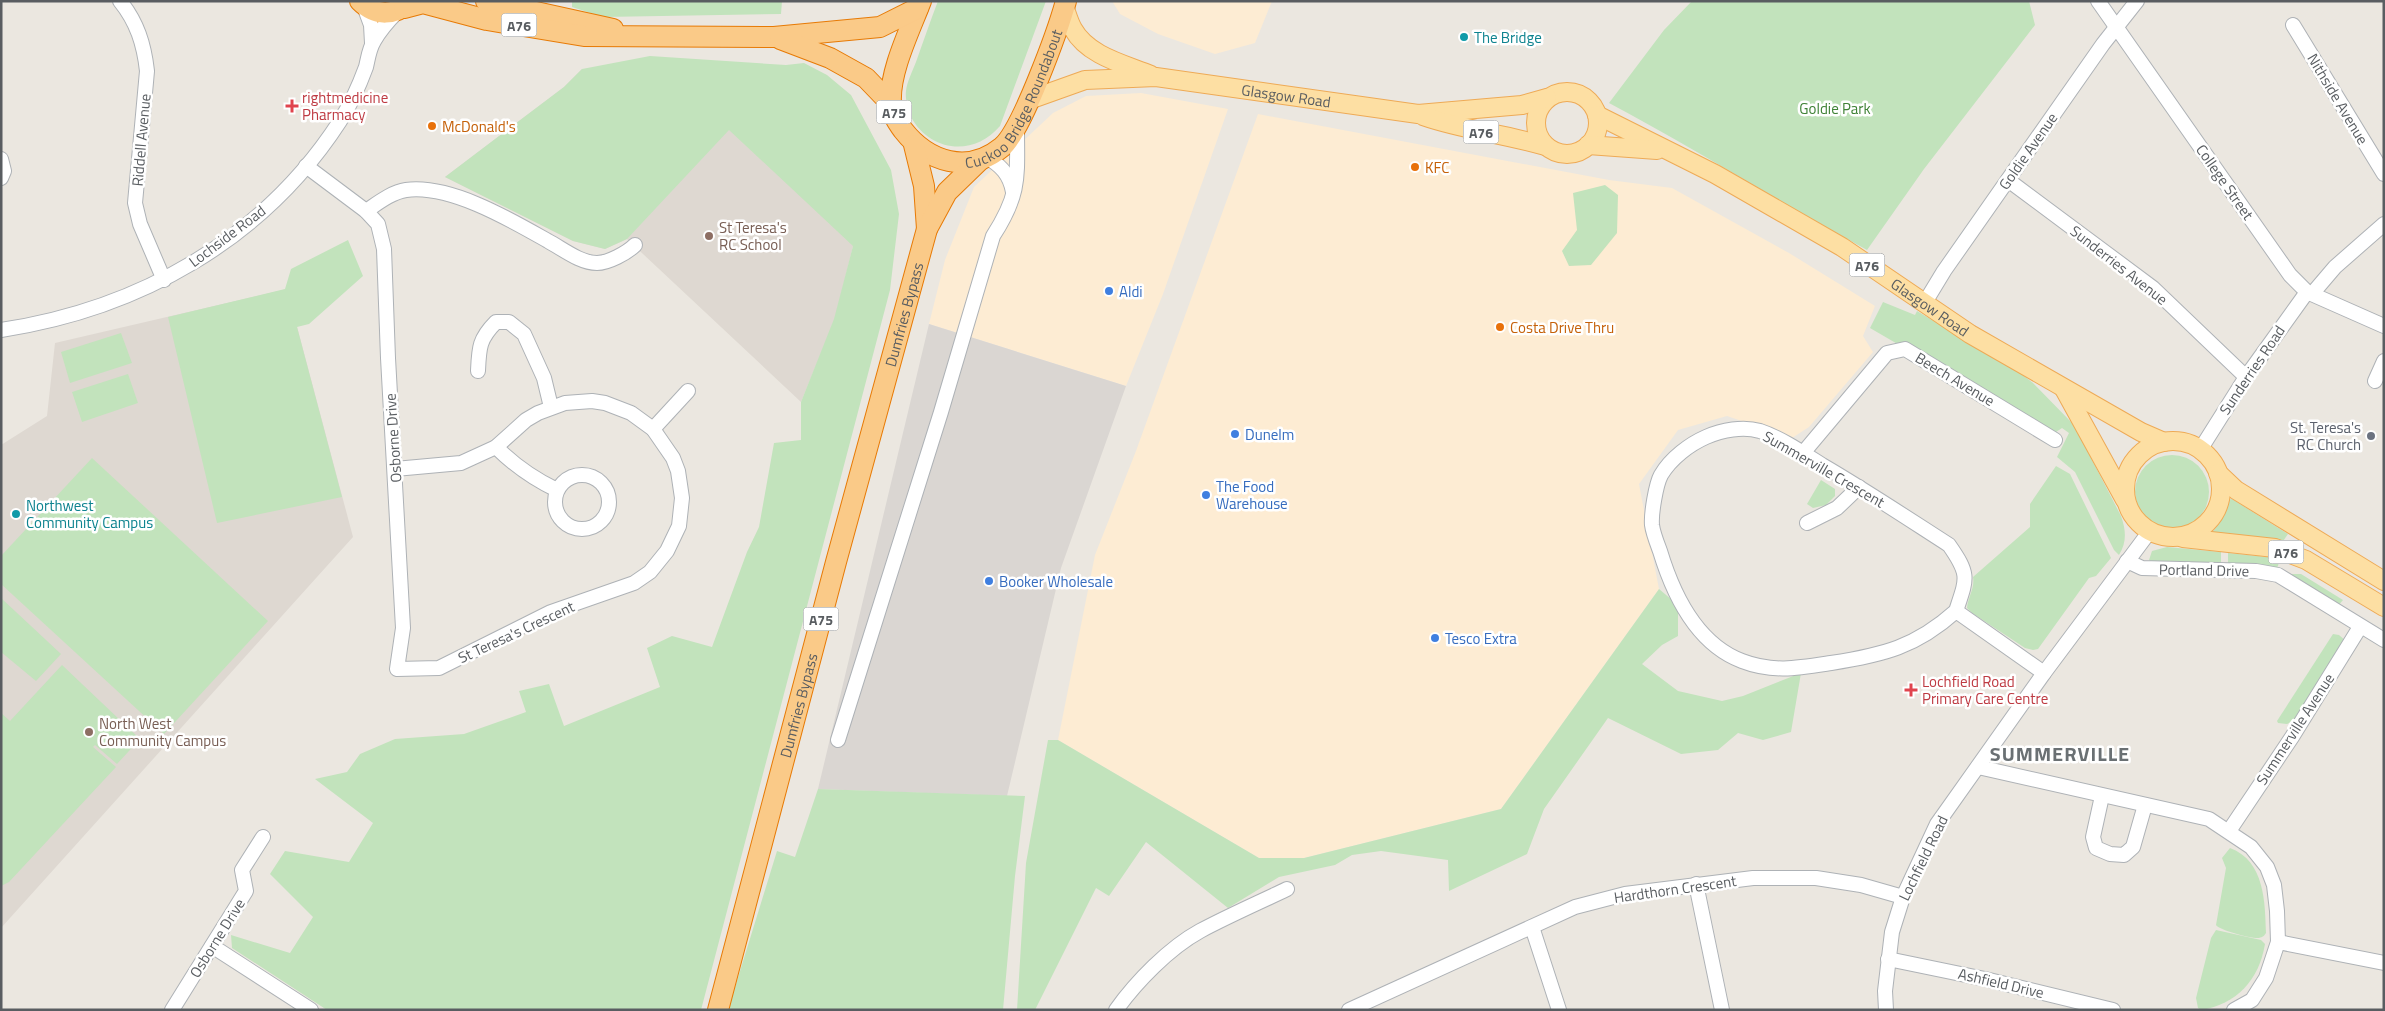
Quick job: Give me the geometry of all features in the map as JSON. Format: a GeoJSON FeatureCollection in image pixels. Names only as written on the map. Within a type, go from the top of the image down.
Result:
{"type":"FeatureCollection","features":[{"type":"Feature","properties":{"kind":"highway","name":"A76"},"geometry":{"type":"LineString","coordinates":[[486,1],[583,21],[636,35]]}},
{"type":"Feature","properties":{"kind":"highway","name":"A76"},"geometry":{"type":"LineString","coordinates":[[362,4],[374,12],[386,14],[422,3],[487,20],[584,36],[774,37],[880,27],[920,5]]}},
{"type":"Feature","properties":{"kind":"highway","name":"Cuckoo Bridge Roundabout"},"geometry":{"type":"LineString","coordinates":[[920,5],[894,76],[891,104],[897,122],[914,145],[934,156],[954,163],[983,158],[1003,146],[1016,127],[1029,100],[1065,4]]}},
{"type":"Feature","properties":{"kind":"highway","name":"A76"},"geometry":{"type":"LineString","coordinates":[[774,37],[837,62],[866,78],[891,104]]}},
{"type":"Feature","properties":{"kind":"highway","name":"Dumfries Bypass"},"geometry":{"type":"LineString","coordinates":[[914,145],[924,186],[927,229]]}},
{"type":"Feature","properties":{"kind":"highway","name":"Dumfries Bypass"},"geometry":{"type":"LineString","coordinates":[[718,1010],[838,553],[927,229],[947,192],[983,158]]}},
{"type":"Feature","properties":{"kind":"main road","name":"Glasgow Road"},"geometry":{"type":"LineString","coordinates":[[1065,4],[1074,30],[1086,44],[1104,56],[1156,77]]}},
{"type":"Feature","properties":{"kind":"main road","name":"Glasgow Road"},"geometry":{"type":"LineString","coordinates":[[1029,100],[1085,80],[1156,77],[1418,114],[1452,126],[1520,139],[1545,146]]}},
{"type":"Feature","properties":{"kind":"main road","name":"A76"},"geometry":{"type":"LineString","coordinates":[[1547,98],[1555,94],[1574,92],[1589,101],[1597,115]]}},
{"type":"Feature","properties":{"kind":"main road","name":"Glasgow Road"},"geometry":{"type":"LineString","coordinates":[[1418,114],[1522,105],[1547,98]]}},
{"type":"Feature","properties":{"kind":"main road"},"geometry":{"type":"LineString","coordinates":[[1545,146],[1539,138],[1536,122],[1540,106],[1547,98]]}},
{"type":"Feature","properties":{"kind":"main road","name":"Glasgow Road"},"geometry":{"type":"LineString","coordinates":[[1597,115],[1715,174],[1842,247],[1970,334],[2141,432],[2164,442]]}},
{"type":"Feature","properties":{"kind":"main road"},"geometry":{"type":"LineString","coordinates":[[1588,146],[1596,132],[1597,115]]}},
{"type":"Feature","properties":{"kind":"main road","name":"A76"},"geometry":{"type":"LineString","coordinates":[[1545,146],[1558,153],[1567,154],[1582,150],[1588,146]]}},
{"type":"Feature","properties":{"kind":"main road","name":"Glasgow Road"},"geometry":{"type":"LineString","coordinates":[[1588,146],[1666,151]]}},
{"type":"Feature","properties":{"kind":"main road"},"geometry":{"type":"LineString","coordinates":[[2064,388],[2140,524],[2150,532]]}},
{"type":"Feature","properties":{"kind":"main road","name":"A76"},"geometry":{"type":"LineString","coordinates":[[2164,442],[2176,442],[2200,450],[2211,460],[2218,473],[2221,488],[2219,503],[2213,516],[2203,527],[2190,534],[2175,537]]}},
{"type":"Feature","properties":{"kind":"main road"},"geometry":{"type":"LineString","coordinates":[[2127,502],[2125,486],[2129,471],[2137,458],[2149,448],[2164,442]]}},
{"type":"Feature","properties":{"kind":"main road","name":"A76"},"geometry":{"type":"LineString","coordinates":[[2218,473],[2236,490],[2384,581]]}},
{"type":"Feature","properties":{"kind":"main road","name":"A76"},"geometry":{"type":"LineString","coordinates":[[2150,532],[2175,537],[2275,548],[2306,560],[2384,607]]}},
{"type":"Feature","properties":{"kind":"street","name":"Riddell Avenue"},"geometry":{"type":"LineString","coordinates":[[120,1],[131,16],[142,38],[147,71],[135,203],[140,224],[164,280]]}},
{"type":"Feature","properties":{"kind":"street","name":"College Street"},"geometry":{"type":"LineString","coordinates":[[2098,1],[2290,276],[2310,293],[2384,326]]}},
{"type":"Feature","properties":{"kind":"street","name":"Goldie Avenue"},"geometry":{"type":"LineString","coordinates":[[1924,304],[2102,44],[2137,1]]}},
{"type":"Feature","properties":{"kind":"street","name":"Lochside Road"},"geometry":{"type":"LineString","coordinates":[[362,4],[371,25],[372,43]]}},
{"type":"Feature","properties":{"kind":"street","name":"Lochside Road"},"geometry":{"type":"LineString","coordinates":[[1,330],[30,325],[116,302],[164,280],[205,256],[242,229],[274,200],[306,166],[353,100],[372,43],[385,24],[404,7]]}},
{"type":"Feature","properties":{"kind":"street","name":"Nithside Avenue"},"geometry":{"type":"LineString","coordinates":[[2293,25],[2384,174]]}},
{"type":"Feature","properties":{"kind":"street"},"geometry":{"type":"LineString","coordinates":[[838,740],[941,412],[987,254],[993,236],[1007,213],[1014,196],[1017,181],[1016,127]]}},
{"type":"Feature","properties":{"kind":"street"},"geometry":{"type":"LineString","coordinates":[[983,158],[998,164],[1008,174],[1014,196]]}},
{"type":"Feature","properties":{"kind":"street"},"geometry":{"type":"LineString","coordinates":[[1,159],[4,171],[1,178]]}},
{"type":"Feature","properties":{"kind":"street","name":"Osborne Drive"},"geometry":{"type":"LineString","coordinates":[[306,166],[366,211],[378,224],[384,249],[403,628],[396,669]]}},
{"type":"Feature","properties":{"kind":"street","name":"Sunderries Avenue"},"geometry":{"type":"LineString","coordinates":[[2008,180],[2153,288],[2246,378]]}},
{"type":"Feature","properties":{"kind":"street"},"geometry":{"type":"LineString","coordinates":[[366,211],[384,199],[405,190],[430,189],[462,199],[519,225],[578,258],[598,263],[628,252],[635,245]]}},
{"type":"Feature","properties":{"kind":"street","name":"Sunderries Road"},"geometry":{"type":"LineString","coordinates":[[2200,450],[2246,378],[2310,293],[2335,267],[2384,224]]}},
{"type":"Feature","properties":{"kind":"street"},"geometry":{"type":"LineString","coordinates":[[478,371],[479,347],[486,332],[496,322],[509,322],[524,334],[544,378],[552,407]]}},
{"type":"Feature","properties":{"kind":"street","name":"Beech Avenue"},"geometry":{"type":"LineString","coordinates":[[1803,453],[1887,353],[1905,349],[2055,440]]}},
{"type":"Feature","properties":{"kind":"street"},"geometry":{"type":"LineString","coordinates":[[2375,381],[2384,361]]}},
{"type":"Feature","properties":{"kind":"street"},"geometry":{"type":"LineString","coordinates":[[653,429],[688,391]]}},
{"type":"Feature","properties":{"kind":"street","name":"St Teresa's Crescent"},"geometry":{"type":"LineString","coordinates":[[396,469],[461,463],[496,447],[526,420],[552,407],[578,401],[606,404],[631,413],[653,429],[673,458],[678,471],[682,498],[679,526],[668,551],[650,572],[634,583],[551,612],[439,668],[396,669]]}},
{"type":"Feature","properties":{"kind":"street","name":"Summerville Crescent"},"geometry":{"type":"LineString","coordinates":[[1734,429],[1759,431],[1803,453],[1859,487],[1949,545],[1961,562],[1966,580],[1956,611],[1935,630],[1906,645],[1846,661],[1785,670],[1740,661],[1712,643],[1693,622],[1676,596],[1652,524],[1655,497],[1661,475],[1675,458],[1694,442],[1716,432],[1734,429]]}},
{"type":"Feature","properties":{"kind":"street"},"geometry":{"type":"LineString","coordinates":[[496,447],[509,460],[538,481],[557,490]]}},
{"type":"Feature","properties":{"kind":"street"},"geometry":{"type":"LineString","coordinates":[[1807,522],[1837,508],[1859,487]]}},
{"type":"Feature","properties":{"kind":"street","name":"Lochfield Road"},"geometry":{"type":"LineString","coordinates":[[1886,1010],[1885,991],[1892,932],[1903,897],[1937,824],[2044,673],[2150,532]]}},
{"type":"Feature","properties":{"kind":"street","name":"Portland Drive"},"geometry":{"type":"LineString","coordinates":[[2127,561],[2142,568],[2241,570],[2278,576],[2384,640]]}},
{"type":"Feature","properties":{"kind":"street"},"geometry":{"type":"LineString","coordinates":[[1956,611],[2044,673]]}},
{"type":"Feature","properties":{"kind":"street","name":"Summerville Avenue"},"geometry":{"type":"LineString","coordinates":[[2229,831],[2292,737],[2360,627]]}},
{"type":"Feature","properties":{"kind":"street"},"geometry":{"type":"LineString","coordinates":[[1978,767],[2209,819],[2251,847],[2268,867],[2274,885],[2278,942],[2266,978],[2252,1000],[2234,1010]]}},
{"type":"Feature","properties":{"kind":"street"},"geometry":{"type":"LineString","coordinates":[[2102,796],[2093,838],[2096,848],[2110,854],[2124,855],[2133,847],[2145,805]]}},
{"type":"Feature","properties":{"kind":"street","name":"Osborne Drive"},"geometry":{"type":"LineString","coordinates":[[172,1010],[246,891],[242,870],[263,837]]}},
{"type":"Feature","properties":{"kind":"street","name":"Hardthorn Crescent"},"geometry":{"type":"LineString","coordinates":[[1349,1010],[1584,905],[1625,894],[1753,878],[1816,878],[1861,885],[1903,897]]}},
{"type":"Feature","properties":{"kind":"street"},"geometry":{"type":"LineString","coordinates":[[1696,884],[1722,1010]]}},
{"type":"Feature","properties":{"kind":"street"},"geometry":{"type":"LineString","coordinates":[[1116,1010],[1130,991],[1165,958],[1198,932],[1287,889]]}},
{"type":"Feature","properties":{"kind":"street"},"geometry":{"type":"LineString","coordinates":[[1532,928],[1559,1010]]}},
{"type":"Feature","properties":{"kind":"street"},"geometry":{"type":"LineString","coordinates":[[2278,942],[2384,962]]}},
{"type":"Feature","properties":{"kind":"street"},"geometry":{"type":"LineString","coordinates":[[212,946],[311,1010]]}},
{"type":"Feature","properties":{"kind":"street","name":"Ashfield Drive"},"geometry":{"type":"LineString","coordinates":[[1888,959],[1985,979],[2114,1010]]}},
{"type":"Feature","properties":{"kind":"shaded area"},"geometry":{"type":"Polygon","coordinates":[[[1112,1],[1272,1],[1255,43],[1215,54],[1158,34],[1120,14],[1112,1]]]}},
{"type":"Feature","properties":{"kind":"shaded area","name":"St Teresa's RC School"},"geometry":{"type":"Polygon","coordinates":[[[582,69],[632,72],[721,85],[856,234],[835,319],[801,402],[627,239],[605,249],[573,241],[445,177],[564,87],[582,69]]]}},
{"type":"Feature","properties":{"kind":"shaded area"},"geometry":{"type":"Polygon","coordinates":[[[1141,93],[1228,109],[1163,294],[1126,386],[929,324],[945,260],[974,187],[1053,113],[1086,96],[1141,93]]]}},
{"type":"Feature","properties":{"kind":"shaded area"},"geometry":{"type":"Polygon","coordinates":[[[1258,114],[1609,180],[1672,188],[1789,253],[1875,306],[1863,336],[1873,352],[1809,427],[1792,438],[1727,416],[1678,430],[1639,484],[1659,589],[1501,809],[1304,858],[1259,858],[1058,740],[1095,555],[1136,451],[1258,114]]]}},
{"type":"Feature","properties":{"kind":"shaded area","name":"North West Community Campus"},"geometry":{"type":"Polygon","coordinates":[[[287,289],[353,537],[1,928],[1,445],[47,416],[55,343],[287,289]]]}},
{"type":"Feature","properties":{"kind":"shaded area"},"geometry":{"type":"Polygon","coordinates":[[[929,324],[1126,386],[1061,568],[1007,796],[818,789],[929,324]]]}},
{"type":"Feature","properties":{"kind":"green space"},"geometry":{"type":"Polygon","coordinates":[[[572,1],[782,1],[781,14],[603,17],[572,7],[572,1]]]}},
{"type":"Feature","properties":{"kind":"green space"},"geometry":{"type":"Polygon","coordinates":[[[938,1],[1046,1],[1000,126],[978,143],[953,146],[929,138],[919,129],[911,117],[907,104],[907,84],[938,1]]]}},
{"type":"Feature","properties":{"kind":"green space","name":"Goldie Park"},"geometry":{"type":"Polygon","coordinates":[[[1692,1],[2029,1],[2035,25],[1924,169],[1867,250],[1609,103],[1664,30],[1692,1]]]}},
{"type":"Feature","properties":{"kind":"green space"},"geometry":{"type":"Polygon","coordinates":[[[650,56],[786,65],[804,63],[827,75],[851,95],[891,170],[899,214],[890,290],[701,1010],[327,1010],[232,948],[231,935],[290,953],[313,917],[270,874],[285,851],[349,862],[373,823],[315,779],[347,772],[360,754],[395,739],[464,734],[526,712],[519,691],[549,684],[564,726],[660,687],[647,648],[672,636],[712,647],[747,552],[759,527],[774,443],[801,440],[801,402],[834,319],[853,246],[729,130],[627,239],[605,249],[573,241],[445,177],[564,87],[582,69],[650,56]]]}},
{"type":"Feature","properties":{"kind":"green space"},"geometry":{"type":"Polygon","coordinates":[[[1605,185],[1618,195],[1617,233],[1591,265],[1569,266],[1562,251],[1577,230],[1573,193],[1605,185]]]}},
{"type":"Feature","properties":{"kind":"green space"},"geometry":{"type":"Polygon","coordinates":[[[348,240],[363,276],[309,324],[297,327],[342,497],[217,523],[168,317],[285,289],[291,269],[348,240]]]}},
{"type":"Feature","properties":{"kind":"green space"},"geometry":{"type":"Polygon","coordinates":[[[1883,302],[1915,315],[1917,311],[2020,373],[2033,383],[2074,425],[2121,516],[2125,536],[2119,555],[2114,550],[2075,472],[2057,457],[2069,433],[2062,428],[2053,434],[2047,431],[1870,328],[1883,302]]]}},
{"type":"Feature","properties":{"kind":"green space"},"geometry":{"type":"Polygon","coordinates":[[[121,333],[132,363],[70,383],[61,352],[121,333]]]}},
{"type":"Feature","properties":{"kind":"green space"},"geometry":{"type":"Polygon","coordinates":[[[128,374],[138,403],[82,422],[72,392],[128,374]]]}},
{"type":"Feature","properties":{"kind":"green space"},"geometry":{"type":"Polygon","coordinates":[[[2172,455],[2193,461],[2203,471],[2209,492],[2203,513],[2193,523],[2172,529],[2151,523],[2141,513],[2135,492],[2141,471],[2151,461],[2172,455]]]}},
{"type":"Feature","properties":{"kind":"green space"},"geometry":{"type":"Polygon","coordinates":[[[92,458],[268,621],[164,734],[1,584],[1,556],[92,458]]]}},
{"type":"Feature","properties":{"kind":"green space"},"geometry":{"type":"Polygon","coordinates":[[[2056,466],[2070,474],[2111,558],[2096,576],[2089,578],[2038,649],[2033,650],[2025,648],[1967,608],[1973,585],[1973,577],[2030,527],[2030,504],[2056,466]]]}},
{"type":"Feature","properties":{"kind":"green space"},"geometry":{"type":"Polygon","coordinates":[[[1821,480],[1835,489],[1835,496],[1826,505],[1813,508],[1807,504],[1821,480]]]}},
{"type":"Feature","properties":{"kind":"green space"},"geometry":{"type":"Polygon","coordinates":[[[2232,499],[2288,534],[2281,544],[2211,534],[2221,521],[2228,500],[2232,499]]]}},
{"type":"Feature","properties":{"kind":"green space"},"geometry":{"type":"Polygon","coordinates":[[[2167,547],[2221,552],[2221,564],[2152,563],[2149,560],[2152,551],[2167,547]]]}},
{"type":"Feature","properties":{"kind":"green space"},"geometry":{"type":"Polygon","coordinates":[[[2228,553],[2280,560],[2276,571],[2228,564],[2228,553]]]}},
{"type":"Feature","properties":{"kind":"green space"},"geometry":{"type":"Polygon","coordinates":[[[2284,574],[2301,574],[2343,600],[2338,606],[2284,574]]]}},
{"type":"Feature","properties":{"kind":"green space"},"geometry":{"type":"Polygon","coordinates":[[[1659,589],[1678,605],[1678,636],[1662,645],[1642,664],[1678,691],[1722,701],[1743,696],[1801,673],[1791,732],[1763,740],[1738,733],[1718,750],[1681,754],[1608,718],[1544,809],[1527,854],[1449,891],[1448,860],[1381,851],[1352,855],[1335,865],[1279,877],[1228,908],[1146,842],[1109,896],[1096,888],[1035,1010],[1017,1010],[1026,863],[1048,740],[1058,740],[1259,858],[1304,858],[1501,809],[1659,589]]]}},
{"type":"Feature","properties":{"kind":"green space"},"geometry":{"type":"Polygon","coordinates":[[[1,598],[61,654],[36,681],[1,652],[1,598]]]}},
{"type":"Feature","properties":{"kind":"green space"},"geometry":{"type":"Polygon","coordinates":[[[2333,634],[2339,635],[2346,641],[2297,719],[2287,724],[2278,723],[2277,721],[2333,634]]]}},
{"type":"Feature","properties":{"kind":"green space"},"geometry":{"type":"Polygon","coordinates":[[[62,665],[140,739],[117,764],[95,745],[93,747],[116,767],[9,882],[1,886],[1,713],[10,721],[62,665]]]}},
{"type":"Feature","properties":{"kind":"green space"},"geometry":{"type":"Polygon","coordinates":[[[818,789],[1025,796],[1015,876],[1003,1010],[728,1010],[777,851],[795,857],[818,789]]]}},
{"type":"Feature","properties":{"kind":"green space"},"geometry":{"type":"Polygon","coordinates":[[[2230,848],[2242,854],[2250,863],[2257,873],[2261,884],[2266,933],[2260,938],[2236,934],[2216,925],[2226,868],[2222,858],[2230,848]]]}},
{"type":"Feature","properties":{"kind":"green space"},"geometry":{"type":"Polygon","coordinates":[[[2216,930],[2261,940],[2265,944],[2258,969],[2244,988],[2225,1002],[2201,1010],[2198,1008],[2196,998],[2211,938],[2216,930]]]}},
{"type":"Feature","properties":{"kind":"place","name":"The Bridge"},"geometry":{"type":"Point","coordinates":[1464,37]}},
{"type":"Feature","properties":{"kind":"place","name":"rightmedicine Pharmacy"},"geometry":{"type":"Point","coordinates":[292,106]}},
{"type":"Feature","properties":{"kind":"place","name":"McDonald's"},"geometry":{"type":"Point","coordinates":[432,126]}},
{"type":"Feature","properties":{"kind":"place","name":"KFC"},"geometry":{"type":"Point","coordinates":[1415,167]}},
{"type":"Feature","properties":{"kind":"place","name":"St Teresa's RC School"},"geometry":{"type":"Point","coordinates":[709,236]}},
{"type":"Feature","properties":{"kind":"place","name":"Aldi"},"geometry":{"type":"Point","coordinates":[1109,291]}},
{"type":"Feature","properties":{"kind":"place","name":"Costa Drive Thru"},"geometry":{"type":"Point","coordinates":[1500,327]}},
{"type":"Feature","properties":{"kind":"place","name":"Dunelm"},"geometry":{"type":"Point","coordinates":[1235,434]}},
{"type":"Feature","properties":{"kind":"place","name":"St. Teresa's RC Church"},"geometry":{"type":"Point","coordinates":[2371,436]}},
{"type":"Feature","properties":{"kind":"place","name":"The Food Warehouse"},"geometry":{"type":"Point","coordinates":[1206,495]}},
{"type":"Feature","properties":{"kind":"place","name":"Northwest Community Campus"},"geometry":{"type":"Point","coordinates":[16,514]}},
{"type":"Feature","properties":{"kind":"place","name":"Booker Wholesale"},"geometry":{"type":"Point","coordinates":[989,581]}},
{"type":"Feature","properties":{"kind":"place","name":"Tesco Extra"},"geometry":{"type":"Point","coordinates":[1435,638]}},
{"type":"Feature","properties":{"kind":"place","name":"Lochfield Road Primary Care Centre"},"geometry":{"type":"Point","coordinates":[1911,690]}},
{"type":"Feature","properties":{"kind":"place","name":"North West Community Campus"},"geometry":{"type":"Point","coordinates":[89,732]}},
{"type":"Feature","properties":{"kind":"district","name":"SUMMERVILLE"},"geometry":{"type":"Point","coordinates":[2060,753]}}]}
